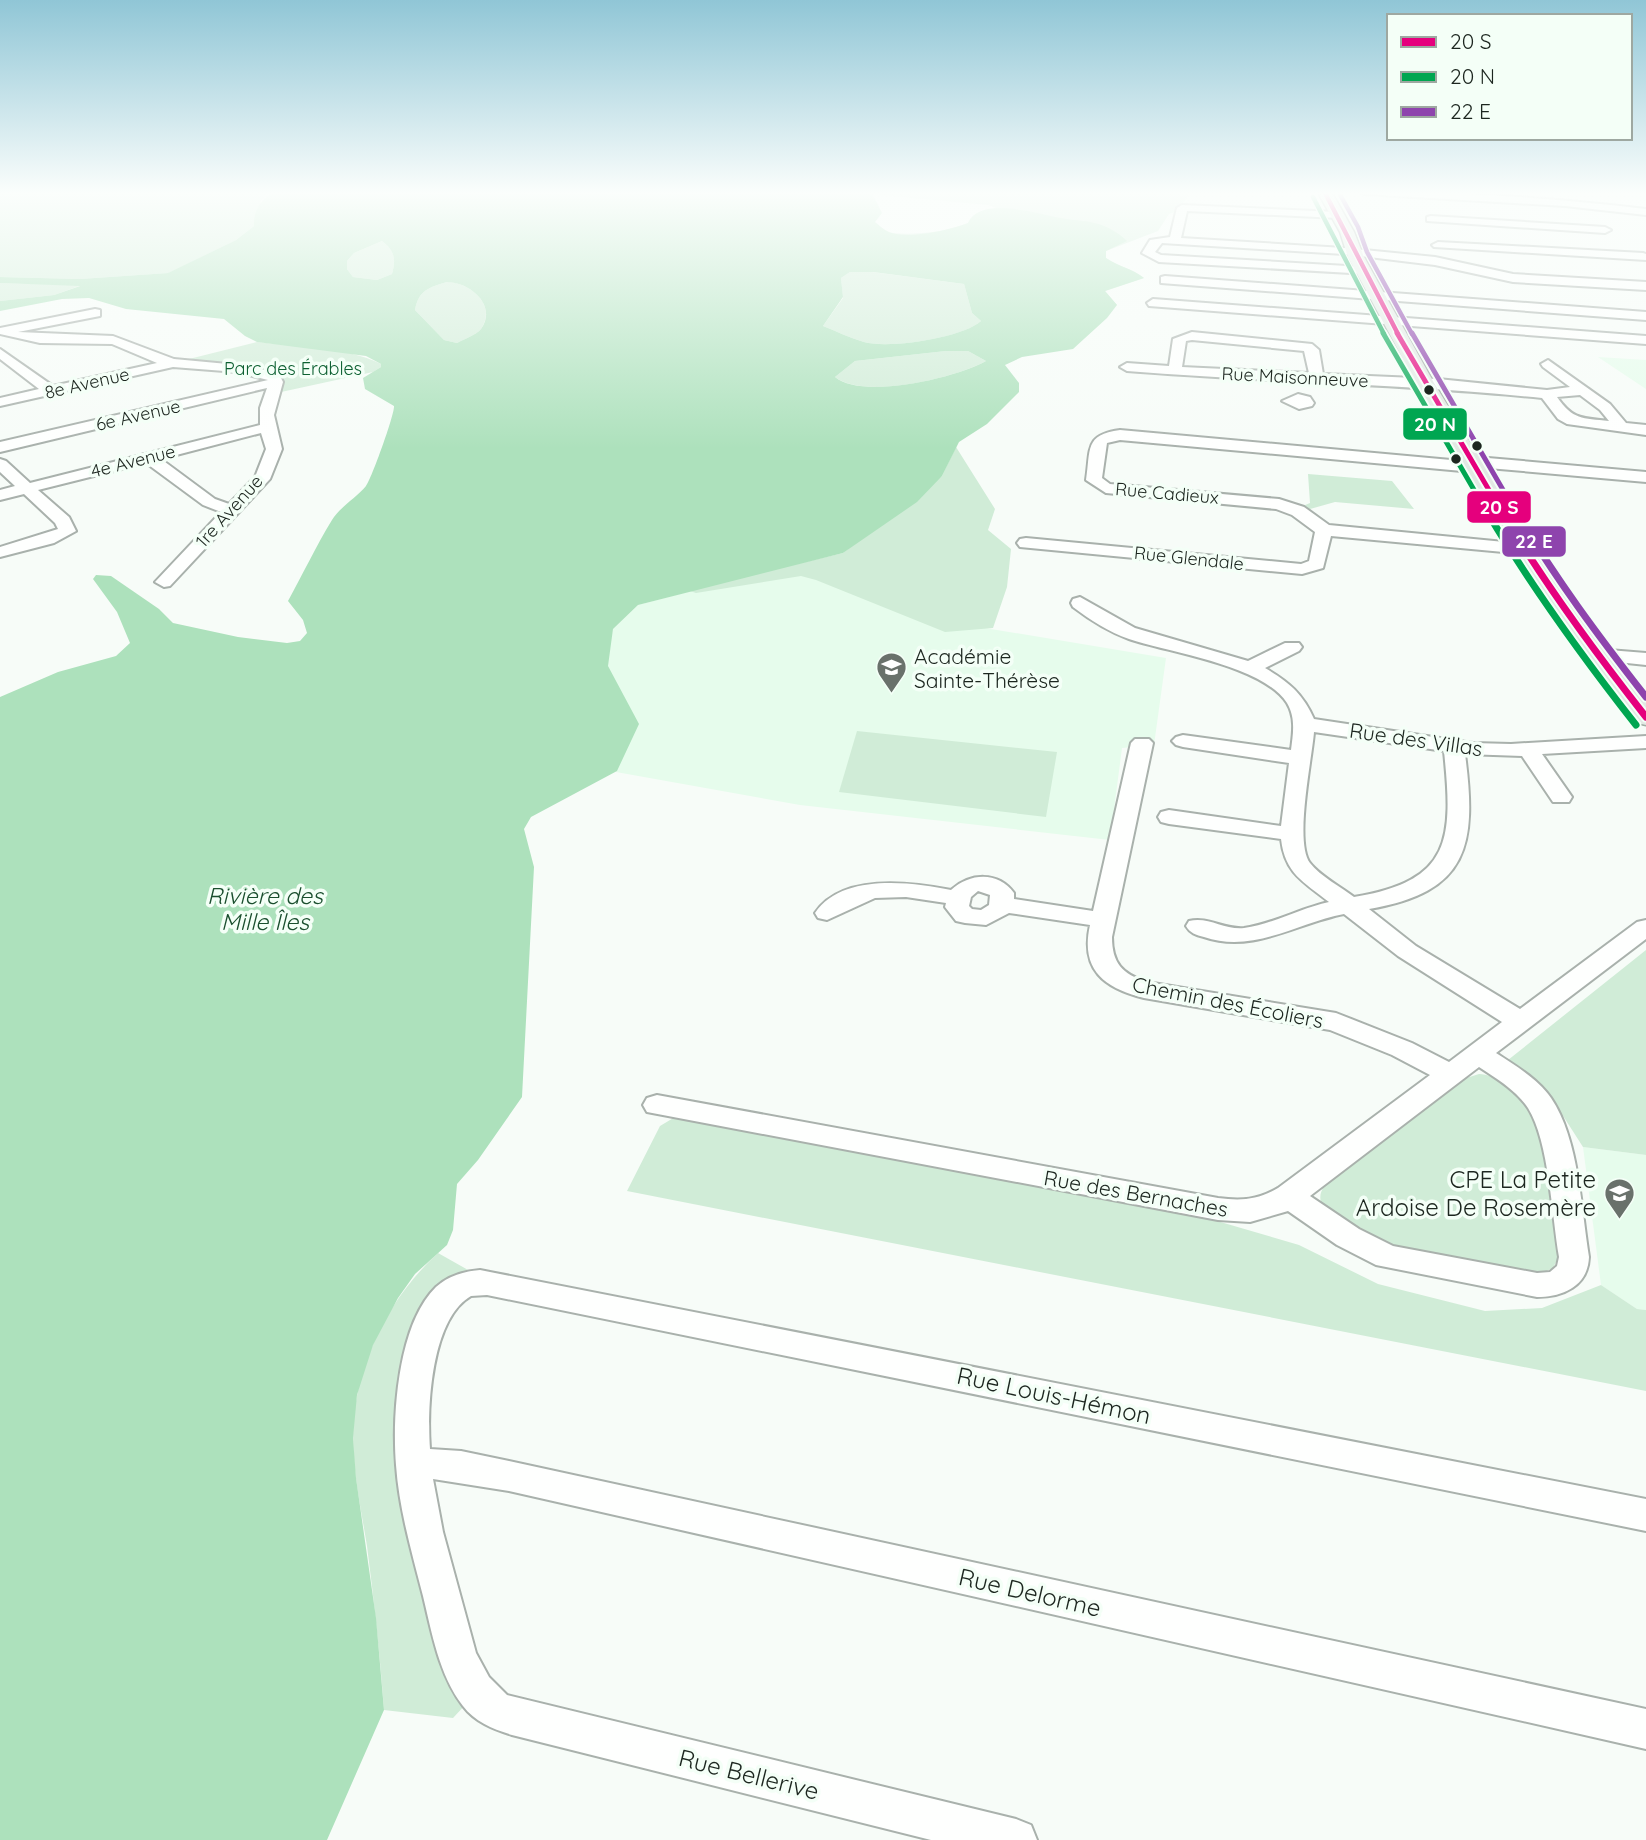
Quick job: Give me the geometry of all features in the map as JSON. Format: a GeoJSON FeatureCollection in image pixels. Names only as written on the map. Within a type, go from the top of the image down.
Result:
{"type":"FeatureCollection","features":[{"type":"Feature","properties":{"kind":"main road"},"geometry":{"type":"LineString","coordinates":[[1367,277],[1425,383],[1547,587],[1596,655],[1646,717]]}},
{"type":"Feature","properties":{"kind":"street"},"geometry":{"type":"LineString","coordinates":[[1508,277],[1646,286]]}},
{"type":"Feature","properties":{"kind":"street"},"geometry":{"type":"LineString","coordinates":[[1165,280],[1646,316]]}},
{"type":"Feature","properties":{"kind":"street"},"geometry":{"type":"LineString","coordinates":[[1153,303],[1646,340]]}},
{"type":"Feature","properties":{"kind":"street"},"geometry":{"type":"LineString","coordinates":[[1,331],[95,313]]}},
{"type":"Feature","properties":{"kind":"street"},"geometry":{"type":"LineString","coordinates":[[1,331],[33,340],[103,339],[130,344],[173,363],[264,373],[274,377],[276,382]]}},
{"type":"Feature","properties":{"kind":"street"},"geometry":{"type":"LineString","coordinates":[[1175,370],[1181,338],[1195,336],[1307,347],[1312,350],[1317,378]]}},
{"type":"Feature","properties":{"kind":"street"},"geometry":{"type":"LineString","coordinates":[[0,352],[51,391]]}},
{"type":"Feature","properties":{"kind":"street","name":"8e Avenue"},"geometry":{"type":"LineString","coordinates":[[0,402],[173,363]]}},
{"type":"Feature","properties":{"kind":"street"},"geometry":{"type":"LineString","coordinates":[[1548,364],[1612,413],[1622,428]]}},
{"type":"Feature","properties":{"kind":"street","name":"Rue Maisonneuve"},"geometry":{"type":"LineString","coordinates":[[1127,367],[1425,383],[1547,394],[1583,390]]}},
{"type":"Feature","properties":{"kind":"street"},"geometry":{"type":"LineString","coordinates":[[1299,398],[1300,378]]}},
{"type":"Feature","properties":{"kind":"street","name":"1re Avenue"},"geometry":{"type":"LineString","coordinates":[[164,582],[262,479],[274,449],[265,428],[265,415],[276,382]]}},
{"type":"Feature","properties":{"kind":"street","name":"6e Avenue"},"geometry":{"type":"LineString","coordinates":[[0,447],[276,382]]}},
{"type":"Feature","properties":{"kind":"street"},"geometry":{"type":"LineString","coordinates":[[1547,394],[1569,420],[1646,430]]}},
{"type":"Feature","properties":{"kind":"street","name":"4e Avenue"},"geometry":{"type":"LineString","coordinates":[[0,495],[265,428]]}},
{"type":"Feature","properties":{"kind":"street","name":"Rue Cadieux"},"geometry":{"type":"LineString","coordinates":[[1474,464],[1462,466],[1120,435],[1108,436],[1100,441],[1094,481],[1100,486],[1283,505],[1298,511],[1324,530],[1525,549]]}},
{"type":"Feature","properties":{"kind":"street"},"geometry":{"type":"LineString","coordinates":[[148,457],[209,502],[232,511]]}},
{"type":"Feature","properties":{"kind":"street"},"geometry":{"type":"LineString","coordinates":[[0,464],[63,521],[66,531],[48,539],[0,552]]}},
{"type":"Feature","properties":{"kind":"street"},"geometry":{"type":"LineString","coordinates":[[1474,464],[1646,477]]}},
{"type":"Feature","properties":{"kind":"street","name":"Rue Glendale"},"geometry":{"type":"LineString","coordinates":[[1026,543],[1302,569],[1317,564],[1324,530]]}},
{"type":"Feature","properties":{"kind":"street"},"geometry":{"type":"LineString","coordinates":[[1080,603],[1098,617],[1127,632],[1217,656],[1250,668],[1292,698],[1302,712],[1304,724],[1293,834],[1294,858],[1300,867],[1432,968],[1520,1021]]}},
{"type":"Feature","properties":{"kind":"street"},"geometry":{"type":"LineString","coordinates":[[1250,668],[1292,647]]}},
{"type":"Feature","properties":{"kind":"street"},"geometry":{"type":"LineString","coordinates":[[1596,655],[1646,659]]}},
{"type":"Feature","properties":{"kind":"street","name":"Rue des Villas"},"geometry":{"type":"LineString","coordinates":[[1304,724],[1454,747],[1528,749],[1646,742]]}},
{"type":"Feature","properties":{"kind":"street"},"geometry":{"type":"LineString","coordinates":[[1183,741],[1299,758]]}},
{"type":"Feature","properties":{"kind":"street","name":"Chemin des Écoliers"},"geometry":{"type":"LineString","coordinates":[[1142,743],[1099,943],[1100,960],[1108,972],[1126,984],[1163,993],[1336,1022],[1402,1049],[1450,1074]]}},
{"type":"Feature","properties":{"kind":"street"},"geometry":{"type":"LineString","coordinates":[[1198,926],[1216,934],[1241,936],[1327,909],[1372,904],[1415,887],[1436,874],[1445,863],[1456,840],[1460,814],[1454,747]]}},
{"type":"Feature","properties":{"kind":"street"},"geometry":{"type":"LineString","coordinates":[[1528,749],[1560,797]]}},
{"type":"Feature","properties":{"kind":"street"},"geometry":{"type":"LineString","coordinates":[[1169,817],[1293,834]]}},
{"type":"Feature","properties":{"kind":"street"},"geometry":{"type":"LineString","coordinates":[[827,913],[844,901],[879,888],[904,889],[958,898],[959,911],[975,918],[993,916],[1003,905],[1103,920]]}},
{"type":"Feature","properties":{"kind":"street","name":"Rue des Bernaches"},"geometry":{"type":"LineString","coordinates":[[657,1105],[1226,1210],[1249,1212],[1267,1209],[1289,1196],[1618,946],[1646,928]]}},
{"type":"Feature","properties":{"kind":"street","name":"Rue des Bernaches"},"geometry":{"type":"LineString","coordinates":[[1618,946],[1646,938]]}},
{"type":"Feature","properties":{"kind":"street"},"geometry":{"type":"LineString","coordinates":[[1289,1196],[1357,1243],[1399,1261],[1529,1285],[1552,1284],[1568,1277],[1573,1268],[1574,1257],[1546,1113],[1528,1090],[1478,1054]]}},
{"type":"Feature","properties":{"kind":"street","name":"Rue Louis-Hémon"},"geometry":{"type":"LineString","coordinates":[[414,1466],[411,1415],[420,1358],[439,1304],[461,1287],[484,1282],[1646,1516]]}},
{"type":"Feature","properties":{"kind":"street","name":"Rue Delorme"},"geometry":{"type":"LineString","coordinates":[[414,1466],[425,1464],[457,1467],[509,1476],[1646,1729]]}},
{"type":"Feature","properties":{"kind":"street","name":"Rue Bellerive"},"geometry":{"type":"LineString","coordinates":[[414,1466],[421,1518],[452,1635],[470,1681],[484,1702],[512,1716],[1016,1840]]}},
{"type":"Feature","properties":{"kind":"shaded area"},"geometry":{"type":"Polygon","coordinates":[[[1598,357],[1646,360],[1646,389],[1598,357]]]}},
{"type":"Feature","properties":{"kind":"shaded area","name":"Académie Sainte-Thérèse"},"geometry":{"type":"Polygon","coordinates":[[[803,561],[937,620],[1166,658],[1154,745],[1122,748],[1110,840],[800,805],[616,772],[636,724],[605,666],[613,629],[638,605],[803,561]]]}},
{"type":"Feature","properties":{"kind":"shaded area","name":"CPE La Petite Ardoise De Rosemère"},"geometry":{"type":"Polygon","coordinates":[[[1583,1147],[1646,1155],[1646,1310],[1637,1309],[1601,1285],[1583,1147]]]}},
{"type":"Feature","properties":{"kind":"green space"},"geometry":{"type":"Polygon","coordinates":[[[0,277],[112,277],[80,279],[0,277]]]}},
{"type":"Feature","properties":{"kind":"green space"},"geometry":{"type":"Polygon","coordinates":[[[353,277],[385,277],[377,280],[353,277]]]}},
{"type":"Feature","properties":{"kind":"green space"},"geometry":{"type":"Polygon","coordinates":[[[909,277],[964,284],[972,313],[981,321],[972,327],[942,337],[907,343],[876,344],[854,339],[823,326],[843,298],[841,278],[909,277]]]}},
{"type":"Feature","properties":{"kind":"green space"},"geometry":{"type":"Polygon","coordinates":[[[1014,277],[1144,278],[1105,291],[1117,305],[1094,305],[1014,277]]]}},
{"type":"Feature","properties":{"kind":"green space"},"geometry":{"type":"Polygon","coordinates":[[[447,282],[464,286],[479,296],[486,312],[481,329],[457,343],[444,340],[415,310],[425,291],[447,282]]]}},
{"type":"Feature","properties":{"kind":"green space"},"geometry":{"type":"Polygon","coordinates":[[[0,283],[82,285],[54,295],[0,301],[0,283]]]}},
{"type":"Feature","properties":{"kind":"green space","name":"Parc des Érables"},"geometry":{"type":"Polygon","coordinates":[[[257,342],[336,350],[367,358],[381,364],[381,367],[373,372],[272,394],[274,377],[173,363],[257,342]]]}},
{"type":"Feature","properties":{"kind":"green space"},"geometry":{"type":"Polygon","coordinates":[[[968,351],[986,361],[932,380],[887,387],[849,384],[835,377],[855,361],[968,351]]]}},
{"type":"Feature","properties":{"kind":"green space"},"geometry":{"type":"Polygon","coordinates":[[[956,447],[995,509],[988,530],[1011,549],[1007,587],[993,628],[945,632],[801,576],[696,593],[687,590],[843,553],[942,476],[956,447]]]}},
{"type":"Feature","properties":{"kind":"green space"},"geometry":{"type":"Polygon","coordinates":[[[1308,474],[1392,481],[1414,509],[1335,502],[1303,511],[1298,508],[1310,503],[1308,474]]]}},
{"type":"Feature","properties":{"kind":"green space"},"geometry":{"type":"Polygon","coordinates":[[[857,731],[1057,752],[1046,817],[839,792],[857,731]]]}},
{"type":"Feature","properties":{"kind":"green space"},"geometry":{"type":"Polygon","coordinates":[[[1646,950],[1646,1155],[1583,1147],[1558,1108],[1508,1060],[1646,950]]]}},
{"type":"Feature","properties":{"kind":"green space"},"geometry":{"type":"Polygon","coordinates":[[[1479,1074],[1498,1079],[1521,1094],[1532,1111],[1538,1129],[1559,1256],[1553,1268],[1540,1274],[1379,1246],[1321,1203],[1321,1192],[1333,1176],[1460,1080],[1479,1074]]]}},
{"type":"Feature","properties":{"kind":"green space"},"geometry":{"type":"Polygon","coordinates":[[[675,1117],[1020,1180],[1217,1221],[1299,1245],[1378,1284],[1485,1311],[1542,1308],[1601,1285],[1637,1309],[1646,1310],[1646,1391],[627,1191],[660,1126],[675,1117]]]}},
{"type":"Feature","properties":{"kind":"green space"},"geometry":{"type":"Polygon","coordinates":[[[438,1253],[477,1275],[413,1349],[466,1704],[453,1718],[384,1710],[372,1587],[353,1449],[355,1409],[360,1384],[377,1335],[404,1291],[438,1253]]]}},
{"type":"Feature","properties":{"kind":"water","name":"Rivière des Mille Îles"},"geometry":{"type":"Polygon","coordinates":[[[0,277],[843,277],[843,297],[823,326],[864,342],[890,344],[942,337],[972,327],[981,321],[972,313],[964,284],[910,277],[1144,278],[1105,291],[1117,305],[1107,318],[1073,349],[1022,357],[1005,365],[1019,383],[1019,392],[987,424],[959,442],[942,476],[917,502],[843,553],[638,605],[613,629],[608,666],[639,724],[617,771],[531,817],[524,829],[534,867],[522,1097],[478,1160],[457,1184],[453,1230],[447,1245],[415,1274],[398,1298],[373,1345],[357,1395],[353,1438],[356,1478],[376,1618],[384,1710],[327,1840],[0,1840],[0,697],[58,672],[116,656],[130,643],[117,612],[93,579],[96,575],[111,576],[159,609],[173,623],[238,637],[287,643],[300,641],[307,633],[303,620],[288,601],[332,520],[369,481],[394,406],[365,389],[363,378],[381,367],[381,364],[366,356],[257,342],[224,319],[126,309],[89,298],[62,299],[0,311],[0,301],[54,295],[80,286],[0,283],[0,277]],[[447,282],[422,294],[415,310],[444,340],[457,343],[481,329],[486,312],[479,296],[464,286],[447,282]],[[968,351],[855,361],[835,377],[848,384],[887,387],[932,380],[986,361],[968,351]]]}},
{"type":"Feature","properties":{"kind":"transit line"},"geometry":{"type":"LineString","coordinates":[[1353,277],[1414,389],[1526,577],[1571,643],[1636,725]]}},
{"type":"Feature","properties":{"kind":"transit line"},"geometry":{"type":"LineString","coordinates":[[1367,277],[1425,383],[1537,571],[1581,635],[1646,717]]}},
{"type":"Feature","properties":{"kind":"transit line"},"geometry":{"type":"LineString","coordinates":[[1381,277],[1436,377],[1547,564],[1591,628],[1646,697]]}},
{"type":"Feature","properties":{"kind":"place","name":"Académie Sainte-Thérèse"},"geometry":{"type":"Point","coordinates":[891,695]}},
{"type":"Feature","properties":{"kind":"place","name":"CPE La Petite Ardoise De Rosemère"},"geometry":{"type":"Point","coordinates":[1619,1220]}}]}
